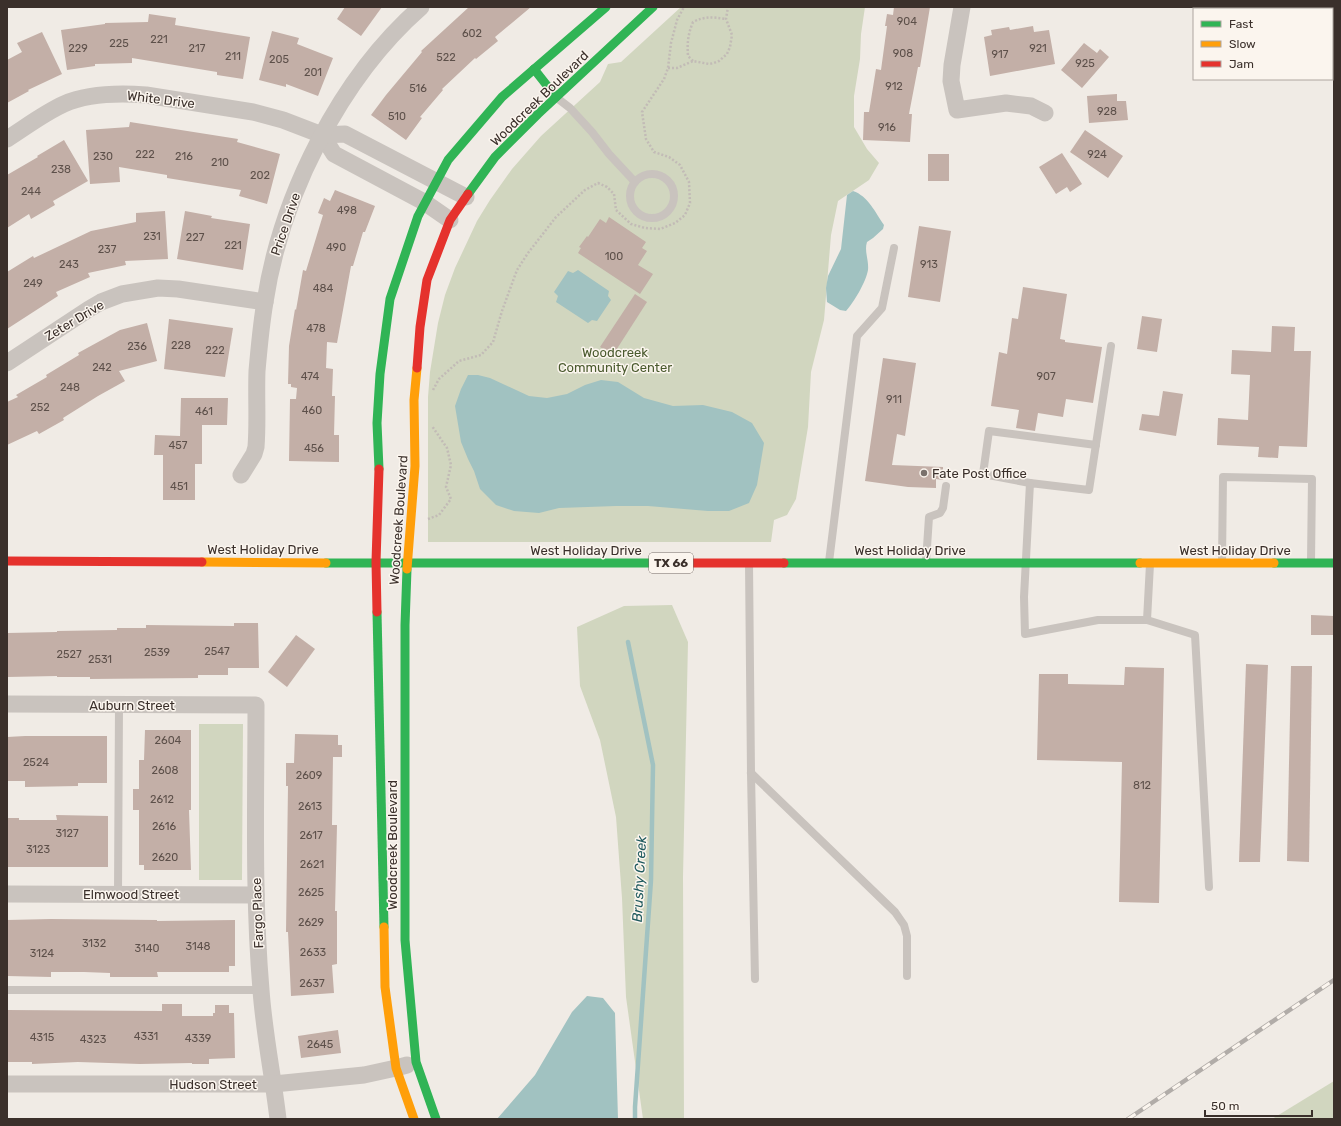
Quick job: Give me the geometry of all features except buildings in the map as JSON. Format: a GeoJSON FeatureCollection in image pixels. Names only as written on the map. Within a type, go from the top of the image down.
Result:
{"type":"FeatureCollection","features":[{"type":"Feature","properties":{"kind":"street","name":"Price Drive"},"geometry":{"type":"LineString","coordinates":[[241,476],[254,454],[256,447],[257,372],[265,302],[273,260],[285,221],[300,181],[322,136],[340,105],[376,55],[403,24],[421,7]]}},
{"type":"Feature","properties":{"kind":"street","name":"Woodcreek Boulevard"},"geometry":{"type":"LineString","coordinates":[[414,1119],[396,1068],[385,987],[376,562],[379,463],[377,423],[380,374],[390,299],[418,216],[424,202],[448,160],[502,97],[606,7]]}},
{"type":"Feature","properties":{"kind":"street","name":"Woodcreek Boulevard"},"geometry":{"type":"LineString","coordinates":[[436,1119],[416,1062],[405,940],[405,625],[407,562],[415,466],[414,400],[420,327],[427,280],[450,220],[495,157],[538,114],[653,7]]}},
{"type":"Feature","properties":{"kind":"street"},"geometry":{"type":"LineString","coordinates":[[962,7],[952,65],[951,81],[957,110],[1006,103],[1031,106],[1045,113]]}},
{"type":"Feature","properties":{"kind":"street"},"geometry":{"type":"LineString","coordinates":[[534,69],[556,97]]}},
{"type":"Feature","properties":{"kind":"street","name":"White Drive"},"geometry":{"type":"LineString","coordinates":[[7,139],[42,116],[76,100],[101,95],[146,95],[254,112],[283,120],[322,136],[345,134],[466,197]]}},
{"type":"Feature","properties":{"kind":"street"},"geometry":{"type":"LineString","coordinates":[[322,136],[334,154],[424,202],[450,220]]}},
{"type":"Feature","properties":{"kind":"street","name":"Zeter Drive"},"geometry":{"type":"LineString","coordinates":[[7,363],[88,309],[122,294],[135,291],[168,288],[265,302]]}},
{"type":"Feature","properties":{"kind":"street","name":"West Holiday Drive"},"geometry":{"type":"LineString","coordinates":[[7,561],[1334,563]]}},
{"type":"Feature","properties":{"kind":"street","name":"Auburn Street"},"geometry":{"type":"LineString","coordinates":[[7,704],[256,705]]}},
{"type":"Feature","properties":{"kind":"street","name":"Fargo Place"},"geometry":{"type":"LineString","coordinates":[[256,705],[256,895],[261,990],[263,1017],[278,1119]]}},
{"type":"Feature","properties":{"kind":"street","name":"Elmwood Street"},"geometry":{"type":"LineString","coordinates":[[7,894],[256,895]]}},
{"type":"Feature","properties":{"kind":"street","name":"Hudson Street"},"geometry":{"type":"LineString","coordinates":[[7,1084],[274,1084],[364,1075],[416,1062]]}},
{"type":"Feature","properties":{"kind":"lane"},"geometry":{"type":"LineString","coordinates":[[556,97],[570,108],[635,182]]}},
{"type":"Feature","properties":{"kind":"lane"},"geometry":{"type":"LineString","coordinates":[[647,174],[662,176],[672,187],[674,194],[670,209],[665,214],[651,218],[645,217],[638,213],[630,202],[630,195],[635,182],[640,177],[647,174]]}},
{"type":"Feature","properties":{"kind":"lane"},"geometry":{"type":"LineString","coordinates":[[829,563],[858,336],[882,308],[894,248]]}},
{"type":"Feature","properties":{"kind":"lane"},"geometry":{"type":"LineString","coordinates":[[1096,445],[988,432],[983,474],[1089,490],[1096,445],[1111,346]]}},
{"type":"Feature","properties":{"kind":"lane"},"geometry":{"type":"LineString","coordinates":[[1222,563],[1223,477],[1312,479],[1312,563]]}},
{"type":"Feature","properties":{"kind":"lane"},"geometry":{"type":"LineString","coordinates":[[1030,482],[1024,597],[1024,634],[1098,620],[1147,620],[1195,635],[1210,887]]}},
{"type":"Feature","properties":{"kind":"lane"},"geometry":{"type":"LineString","coordinates":[[926,562],[929,517],[940,513],[943,508],[946,486]]}},
{"type":"Feature","properties":{"kind":"lane"},"geometry":{"type":"LineString","coordinates":[[749,562],[755,979]]}},
{"type":"Feature","properties":{"kind":"lane"},"geometry":{"type":"LineString","coordinates":[[1147,620],[1150,563]]}},
{"type":"Feature","properties":{"kind":"lane"},"geometry":{"type":"LineString","coordinates":[[118,894],[119,705]]}},
{"type":"Feature","properties":{"kind":"lane"},"geometry":{"type":"LineString","coordinates":[[751,773],[895,912],[904,925],[907,936],[907,976]]}},
{"type":"Feature","properties":{"kind":"lane"},"geometry":{"type":"LineString","coordinates":[[7,990],[261,990]]}},
{"type":"Feature","properties":{"kind":"path"},"geometry":{"type":"LineString","coordinates":[[433,391],[439,378],[459,361],[481,355],[493,342],[502,311],[517,270],[528,253],[556,217],[585,190],[598,182],[607,187],[614,194],[616,210],[631,224],[646,228],[660,229],[675,223],[685,215],[690,203],[689,182],[680,166],[669,157],[654,152],[646,139],[642,112],[664,79],[668,68],[671,42],[677,20],[684,7]]}},
{"type":"Feature","properties":{"kind":"path"},"geometry":{"type":"LineString","coordinates":[[668,68],[677,68],[693,61],[709,64],[714,63],[719,61],[726,54],[730,47],[732,35],[726,19],[728,7]]}},
{"type":"Feature","properties":{"kind":"path"},"geometry":{"type":"LineString","coordinates":[[693,61],[688,56],[687,45],[688,33],[693,22],[701,18],[708,17],[726,19]]}},
{"type":"Feature","properties":{"kind":"path"},"geometry":{"type":"LineString","coordinates":[[425,521],[439,515],[451,499],[446,487],[451,465],[447,448],[432,426],[430,418]]}},
{"type":"Feature","properties":{"kind":"green space","name":"Woodcreek Community Center"},"geometry":{"type":"Polygon","coordinates":[[[681,7],[865,7],[861,34],[860,59],[854,96],[854,127],[867,149],[879,163],[869,180],[838,201],[831,235],[824,320],[811,372],[808,427],[796,499],[787,515],[774,520],[771,542],[428,542],[428,397],[430,372],[438,323],[445,295],[455,268],[477,221],[512,169],[541,136],[600,82],[608,64],[621,62],[681,7]]]}},
{"type":"Feature","properties":{"kind":"green space"},"geometry":{"type":"Polygon","coordinates":[[[672,605],[688,642],[683,877],[684,1119],[643,1119],[626,997],[622,898],[616,817],[600,740],[580,686],[577,627],[624,606],[672,605]]]}},
{"type":"Feature","properties":{"kind":"green space"},"geometry":{"type":"Polygon","coordinates":[[[199,724],[243,724],[242,880],[199,880],[199,724]]]}},
{"type":"Feature","properties":{"kind":"green space"},"geometry":{"type":"Polygon","coordinates":[[[1334,1081],[1334,1119],[1272,1119],[1334,1081]]]}},
{"type":"Feature","properties":{"kind":"water"},"geometry":{"type":"Polygon","coordinates":[[[853,191],[858,193],[867,201],[884,225],[883,229],[867,242],[867,275],[859,292],[846,311],[840,310],[827,302],[826,288],[828,276],[841,249],[847,195],[853,191]]]}},
{"type":"Feature","properties":{"kind":"water"},"geometry":{"type":"Polygon","coordinates":[[[578,270],[609,291],[608,296],[611,300],[597,321],[592,320],[588,323],[556,302],[558,296],[554,292],[568,271],[573,273],[578,270]]]}},
{"type":"Feature","properties":{"kind":"water"},"geometry":{"type":"Polygon","coordinates":[[[468,375],[478,375],[490,378],[529,396],[547,398],[567,394],[585,385],[601,380],[618,382],[644,398],[673,406],[703,405],[732,412],[752,423],[764,443],[757,485],[749,503],[729,511],[708,511],[648,506],[616,506],[559,508],[539,513],[514,511],[496,505],[480,489],[461,442],[455,406],[468,375]]]}},
{"type":"Feature","properties":{"kind":"water"},"geometry":{"type":"Polygon","coordinates":[[[587,996],[603,998],[615,1013],[618,1119],[497,1119],[535,1075],[572,1012],[587,996]]]}},
{"type":"Feature","properties":{"kind":"waterway","name":"Brushy Creek"},"geometry":{"type":"LineString","coordinates":[[628,642],[653,765],[651,880],[635,1119]]}},
{"type":"Feature","properties":{"kind":"railway"},"geometry":{"type":"LineString","coordinates":[[1128,1119],[1334,980]]}},
{"type":"Feature","properties":{"kind":"traffic: fast"},"geometry":{"type":"LineString","coordinates":[[379,469],[377,423],[380,374],[390,299],[418,216],[448,160],[502,97],[606,7]]}},
{"type":"Feature","properties":{"kind":"traffic: fast"},"geometry":{"type":"LineString","coordinates":[[468,194],[495,157],[538,114],[653,7]]}},
{"type":"Feature","properties":{"kind":"traffic: fast"},"geometry":{"type":"LineString","coordinates":[[534,69],[556,97]]}},
{"type":"Feature","properties":{"kind":"traffic: fast"},"geometry":{"type":"LineString","coordinates":[[326,563],[658,563]]}},
{"type":"Feature","properties":{"kind":"traffic: fast"},"geometry":{"type":"LineString","coordinates":[[784,563],[1140,563]]}},
{"type":"Feature","properties":{"kind":"traffic: fast"},"geometry":{"type":"LineString","coordinates":[[1274,563],[1334,563]]}},
{"type":"Feature","properties":{"kind":"traffic: fast"},"geometry":{"type":"LineString","coordinates":[[407,569],[405,625],[405,940],[416,1062],[436,1119]]}},
{"type":"Feature","properties":{"kind":"traffic: fast"},"geometry":{"type":"LineString","coordinates":[[377,612],[384,927]]}},
{"type":"Feature","properties":{"kind":"traffic: slow"},"geometry":{"type":"LineString","coordinates":[[407,569],[415,466],[414,400],[417,368]]}},
{"type":"Feature","properties":{"kind":"traffic: slow"},"geometry":{"type":"LineString","coordinates":[[202,562],[326,563]]}},
{"type":"Feature","properties":{"kind":"traffic: slow"},"geometry":{"type":"LineString","coordinates":[[1140,563],[1274,563]]}},
{"type":"Feature","properties":{"kind":"traffic: slow"},"geometry":{"type":"LineString","coordinates":[[384,927],[385,987],[396,1068],[414,1119]]}},
{"type":"Feature","properties":{"kind":"traffic: jam"},"geometry":{"type":"LineString","coordinates":[[417,368],[420,327],[427,280],[450,220],[468,194]]}},
{"type":"Feature","properties":{"kind":"traffic: jam"},"geometry":{"type":"LineString","coordinates":[[377,612],[376,562],[379,469]]}},
{"type":"Feature","properties":{"kind":"traffic: jam"},"geometry":{"type":"LineString","coordinates":[[7,561],[202,562]]}},
{"type":"Feature","properties":{"kind":"traffic: jam"},"geometry":{"type":"LineString","coordinates":[[658,563],[784,563]]}},
{"type":"Feature","properties":{"kind":"place","name":"Fate Post Office"},"geometry":{"type":"Point","coordinates":[924,473]}}]}
